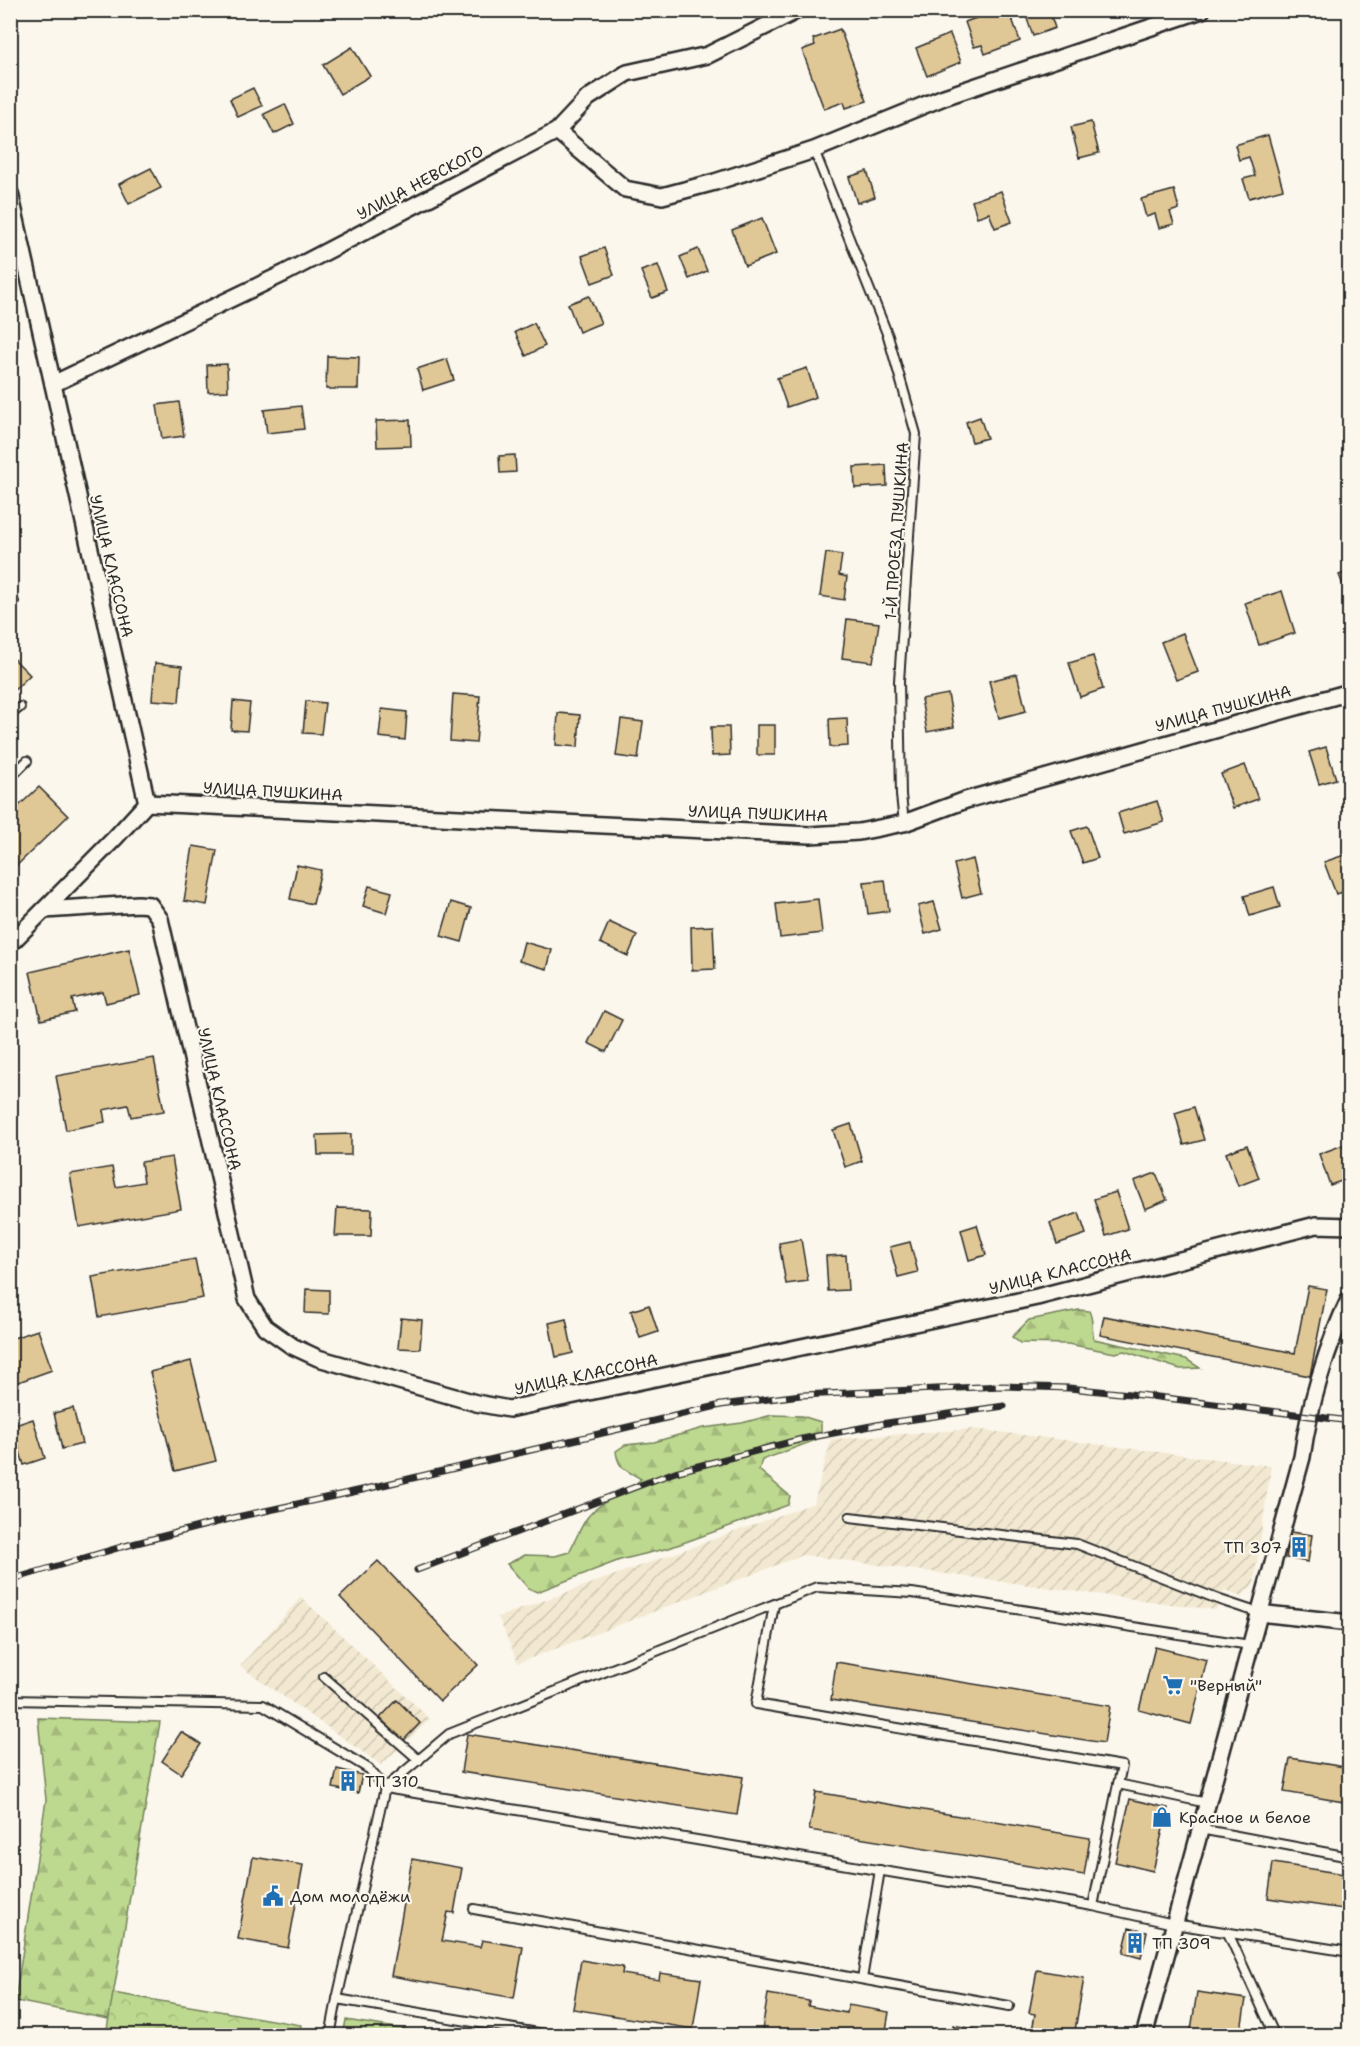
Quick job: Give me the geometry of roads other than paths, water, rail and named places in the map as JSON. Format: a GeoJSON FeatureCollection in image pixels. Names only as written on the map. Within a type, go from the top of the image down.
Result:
{"type":"FeatureCollection","features":[{"type":"Feature","properties":{"kind":"street","name":"УЛИЦА НЕВСКОГО"},"geometry":{"type":"LineString","coordinates":[[53,384],[285,273],[557,130],[588,98],[627,73],[708,55],[798,10]]}},
{"type":"Feature","properties":{"kind":"street"},"geometry":{"type":"LineString","coordinates":[[557,130],[625,189],[662,196],[715,182],[814,150],[944,97],[1202,10]]}},
{"type":"Feature","properties":{"kind":"street","name":"УЛИЦА КЛАССОНА"},"geometry":{"type":"LineString","coordinates":[[10,193],[147,803]]}},
{"type":"Feature","properties":{"kind":"street","name":"УЛИЦА ПУШКИНА"},"geometry":{"type":"LineString","coordinates":[[147,803],[810,835],[859,832],[904,824],[966,800],[1350,692]]}},
{"type":"Feature","properties":{"kind":"street"},"geometry":{"type":"LineString","coordinates":[[10,944],[147,803]]}},
{"type":"Feature","properties":{"kind":"street","name":"УЛИЦА КЛАССОНА"},"geometry":{"type":"LineString","coordinates":[[45,910],[138,904],[150,905],[160,919],[247,1299],[265,1327],[292,1346],[318,1358],[476,1403],[509,1409],[1037,1297],[1316,1225],[1350,1226]]}},
{"type":"Feature","properties":{"kind":"street"},"geometry":{"type":"LineString","coordinates":[[1144,2036],[1302,1457],[1305,1432],[1341,1316],[1350,1298]]}},
{"type":"Feature","properties":{"kind":"street"},"geometry":{"type":"LineString","coordinates":[[1259,1613],[1350,1623]]}},
{"type":"Feature","properties":{"kind":"lane","name":"1-Й ПРОЕЗД ПУШКИНА"},"geometry":{"type":"LineString","coordinates":[[814,150],[888,336],[916,434],[899,681],[900,795],[904,824]]}},
{"type":"Feature","properties":{"kind":"lane"},"geometry":{"type":"LineString","coordinates":[[10,715],[21,707]]}},
{"type":"Feature","properties":{"kind":"lane"},"geometry":{"type":"LineString","coordinates":[[10,777],[27,761]]}},
{"type":"Feature","properties":{"kind":"lane"},"geometry":{"type":"LineString","coordinates":[[850,1517],[1077,1544],[1259,1613]]}},
{"type":"Feature","properties":{"kind":"lane"},"geometry":{"type":"LineString","coordinates":[[330,2036],[385,1788],[449,1734],[817,1587],[912,1593],[1250,1645]]}},
{"type":"Feature","properties":{"kind":"lane"},"geometry":{"type":"LineString","coordinates":[[774,1605],[756,1704],[1122,1766],[1093,1906]]}},
{"type":"Feature","properties":{"kind":"lane"},"geometry":{"type":"LineString","coordinates":[[324,1677],[419,1760]]}},
{"type":"Feature","properties":{"kind":"lane"},"geometry":{"type":"LineString","coordinates":[[10,1700],[263,1705],[369,1769],[385,1788],[1093,1906],[1174,1924],[1350,1952]]}},
{"type":"Feature","properties":{"kind":"lane"},"geometry":{"type":"LineString","coordinates":[[1118,1784],[1208,1803]]}},
{"type":"Feature","properties":{"kind":"lane"},"geometry":{"type":"LineString","coordinates":[[1200,1829],[1350,1857]]}},
{"type":"Feature","properties":{"kind":"lane"},"geometry":{"type":"LineString","coordinates":[[862,1979],[880,1870]]}},
{"type":"Feature","properties":{"kind":"lane"},"geometry":{"type":"LineString","coordinates":[[474,1909],[1008,2006]]}},
{"type":"Feature","properties":{"kind":"lane"},"geometry":{"type":"LineString","coordinates":[[1228,1933],[1275,2036]]}},
{"type":"Feature","properties":{"kind":"lane"},"geometry":{"type":"LineString","coordinates":[[337,1999],[556,2036]]}},
{"type":"Feature","properties":{"kind":"railway"},"geometry":{"type":"LineString","coordinates":[[10,1580],[121,1547],[237,1517],[362,1490],[721,1405],[801,1395],[1003,1386],[1069,1388],[1350,1421]]}},
{"type":"Feature","properties":{"kind":"railway"},"geometry":{"type":"LineString","coordinates":[[417,1570],[675,1472],[802,1439],[887,1423],[1004,1406]]}},
{"type":"Feature","properties":{"kind":"place","name":"ТП 307"},"geometry":{"type":"Point","coordinates":[1299,1547]}},
{"type":"Feature","properties":{"kind":"place","name":"\"Верный\""},"geometry":{"type":"Point","coordinates":[1173,1685]}},
{"type":"Feature","properties":{"kind":"place","name":"ТП 310"},"geometry":{"type":"Point","coordinates":[348,1781]}},
{"type":"Feature","properties":{"kind":"place","name":"Красное и белое"},"geometry":{"type":"Point","coordinates":[1162,1817]}},
{"type":"Feature","properties":{"kind":"place","name":"Дом молодёжи"},"geometry":{"type":"Point","coordinates":[273,1896]}},
{"type":"Feature","properties":{"kind":"place","name":"ТП 309"},"geometry":{"type":"Point","coordinates":[1135,1943]}}]}
